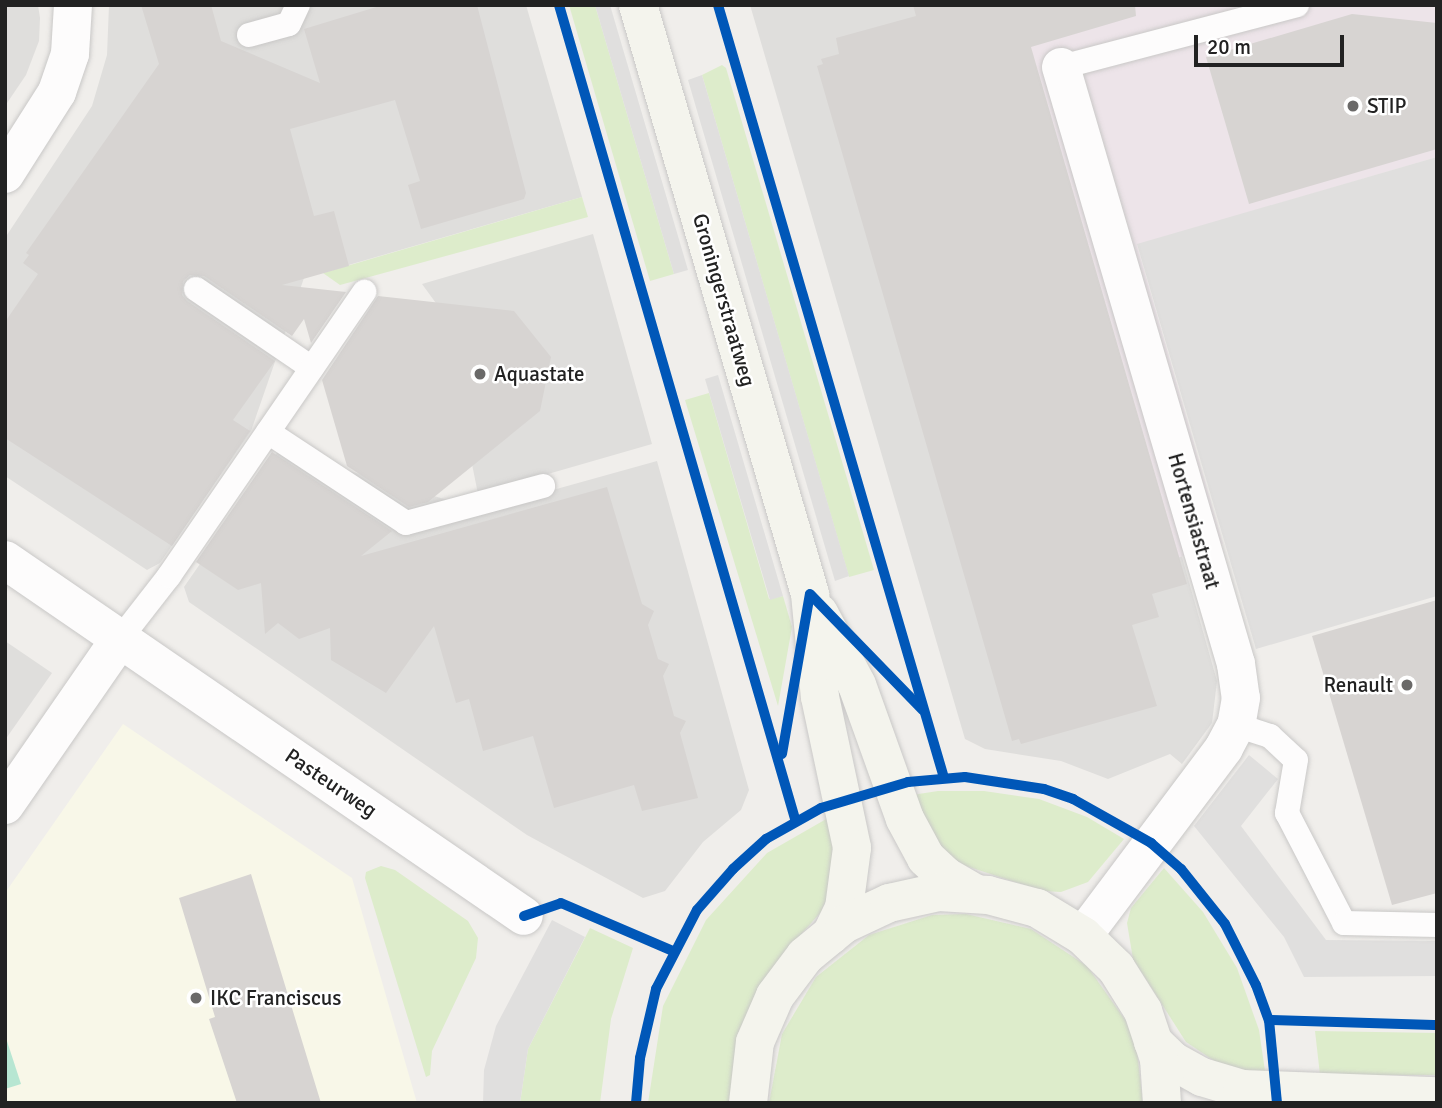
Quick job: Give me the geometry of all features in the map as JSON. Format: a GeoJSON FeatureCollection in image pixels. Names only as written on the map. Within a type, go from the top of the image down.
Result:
{"type":"FeatureCollection","features":[{"type":"Feature","properties":{"kind":"main road","name":"Groningerstraatweg"},"geometry":{"type":"LineString","coordinates":[[638,5],[810,594],[820,698],[852,848],[846,898],[831,935]]}},
{"type":"Feature","properties":{"kind":"main road","name":"Groningerstraatweg"},"geometry":{"type":"LineString","coordinates":[[810,594],[857,685],[916,839],[945,876],[976,894]]}},
{"type":"Feature","properties":{"kind":"main road"},"geometry":{"type":"LineString","coordinates":[[748,1103],[755,1042],[775,996],[805,956],[831,935],[889,902],[939,892],[976,894],[1037,908],[1083,936],[1116,968],[1143,1011],[1153,1042],[1163,1103]]}},
{"type":"Feature","properties":{"kind":"main road"},"geometry":{"type":"LineString","coordinates":[[1153,1042],[1173,1061],[1202,1077],[1242,1089],[1437,1097]]}},
{"type":"Feature","properties":{"kind":"street"},"geometry":{"type":"LineString","coordinates":[[5,174],[57,92],[70,54],[73,5]]}},
{"type":"Feature","properties":{"kind":"street","name":"Hortensiastraat"},"geometry":{"type":"LineString","coordinates":[[1062,67],[1236,664],[1241,698],[1236,725],[1224,748],[1083,936]]}},
{"type":"Feature","properties":{"kind":"street","name":"Pasteurweg"},"geometry":{"type":"LineString","coordinates":[[5,560],[524,916]]}},
{"type":"Feature","properties":{"kind":"street"},"geometry":{"type":"LineString","coordinates":[[5,805],[120,639]]}},
{"type":"Feature","properties":{"kind":"lane"},"geometry":{"type":"LineString","coordinates":[[249,35],[289,23],[298,5]]}},
{"type":"Feature","properties":{"kind":"lane"},"geometry":{"type":"LineString","coordinates":[[1062,67],[1297,5]]}},
{"type":"Feature","properties":{"kind":"lane"},"geometry":{"type":"LineString","coordinates":[[196,289],[312,368]]}},
{"type":"Feature","properties":{"kind":"lane"},"geometry":{"type":"LineString","coordinates":[[120,639],[364,292]]}},
{"type":"Feature","properties":{"kind":"lane"},"geometry":{"type":"LineString","coordinates":[[268,432],[406,523],[543,486]]}},
{"type":"Feature","properties":{"kind":"lane"},"geometry":{"type":"LineString","coordinates":[[1236,725],[1270,736],[1296,760],[1287,813],[1344,923],[1437,925]]}},
{"type":"Feature","properties":{"kind":"shaded area"},"geometry":{"type":"Polygon","coordinates":[[[5,5],[38,5],[40,18],[39,41],[26,75],[5,106],[5,5]]]}},
{"type":"Feature","properties":{"kind":"shaded area"},"geometry":{"type":"Polygon","coordinates":[[[109,5],[526,5],[582,197],[304,278],[251,431],[160,563],[147,570],[5,476],[5,238],[92,106],[107,55],[109,5]]]}},
{"type":"Feature","properties":{"kind":"shaded area"},"geometry":{"type":"Polygon","coordinates":[[[595,5],[610,5],[688,270],[674,274],[595,5]]]}},
{"type":"Feature","properties":{"kind":"shaded area"},"geometry":{"type":"Polygon","coordinates":[[[750,5],[1026,5],[1217,681],[1212,723],[1182,764],[1170,754],[1108,779],[1061,761],[985,749],[965,739],[750,5]]]}},
{"type":"Feature","properties":{"kind":"shaded area"},"geometry":{"type":"Polygon","coordinates":[[[1026,5],[1437,5],[1437,157],[1137,245],[1223,544],[1131,572],[980,59],[1026,5]]]}},
{"type":"Feature","properties":{"kind":"shaded area"},"geometry":{"type":"Polygon","coordinates":[[[702,75],[849,576],[835,581],[688,80],[702,75]]]}},
{"type":"Feature","properties":{"kind":"shaded area"},"geometry":{"type":"Polygon","coordinates":[[[1437,157],[1437,596],[1256,649],[1137,244],[1437,157]]]}},
{"type":"Feature","properties":{"kind":"shaded area"},"geometry":{"type":"Polygon","coordinates":[[[593,234],[652,444],[478,494],[441,310],[422,284],[593,234]]]}},
{"type":"Feature","properties":{"kind":"shaded area"},"geometry":{"type":"Polygon","coordinates":[[[718,375],[783,596],[770,600],[705,379],[718,375]]]}},
{"type":"Feature","properties":{"kind":"shaded area"},"geometry":{"type":"Polygon","coordinates":[[[279,450],[481,510],[657,461],[749,790],[741,810],[703,842],[665,891],[643,898],[527,835],[189,602],[184,587],[279,450]]]}},
{"type":"Feature","properties":{"kind":"shaded area"},"geometry":{"type":"Polygon","coordinates":[[[5,641],[52,673],[5,740],[5,641]]]}},
{"type":"Feature","properties":{"kind":"shaded area","name":"IKC Franciscus"},"geometry":{"type":"Polygon","coordinates":[[[123,724],[352,878],[417,1103],[5,1103],[5,893],[123,724]]]}},
{"type":"Feature","properties":{"kind":"shaded area"},"geometry":{"type":"Polygon","coordinates":[[[1249,755],[1278,779],[1241,826],[1326,940],[1437,941],[1437,976],[1304,977],[1284,937],[1194,826],[1249,755]]]}},
{"type":"Feature","properties":{"kind":"shaded area"},"geometry":{"type":"Polygon","coordinates":[[[552,920],[585,937],[528,1049],[520,1103],[483,1103],[484,1070],[496,1026],[552,920]]]}},
{"type":"Feature","properties":{"kind":"green space"},"geometry":{"type":"Polygon","coordinates":[[[569,5],[595,5],[674,274],[650,281],[569,5]]]}},
{"type":"Feature","properties":{"kind":"green space"},"geometry":{"type":"Polygon","coordinates":[[[722,65],[726,68],[874,570],[849,577],[702,75],[722,65]]]}},
{"type":"Feature","properties":{"kind":"green space"},"geometry":{"type":"Polygon","coordinates":[[[582,197],[588,217],[340,285],[323,273],[582,197]]]}},
{"type":"Feature","properties":{"kind":"green space"},"geometry":{"type":"Polygon","coordinates":[[[709,393],[769,599],[783,596],[792,627],[778,706],[685,400],[709,393]]]}},
{"type":"Feature","properties":{"kind":"green space"},"geometry":{"type":"Polygon","coordinates":[[[938,791],[984,791],[1039,799],[1087,817],[1124,839],[1088,882],[1061,892],[1043,891],[963,865],[941,848],[912,795],[938,791]]]}},
{"type":"Feature","properties":{"kind":"green space"},"geometry":{"type":"Polygon","coordinates":[[[828,818],[835,847],[829,893],[821,912],[788,949],[737,1044],[730,1103],[648,1103],[663,1006],[706,920],[767,853],[828,818]]]}},
{"type":"Feature","properties":{"kind":"green space"},"geometry":{"type":"Polygon","coordinates":[[[381,866],[395,870],[468,921],[478,938],[476,958],[432,1051],[430,1075],[426,1077],[365,878],[366,872],[381,866]]]}},
{"type":"Feature","properties":{"kind":"green space"},"geometry":{"type":"Polygon","coordinates":[[[1164,868],[1203,912],[1237,968],[1259,1030],[1265,1071],[1261,1074],[1219,1064],[1186,1042],[1133,959],[1127,923],[1131,908],[1164,868]]]}},
{"type":"Feature","properties":{"kind":"green space"},"geometry":{"type":"Polygon","coordinates":[[[966,914],[1031,929],[1087,966],[1126,1021],[1137,1052],[1143,1103],[769,1103],[782,1034],[816,977],[869,935],[932,915],[966,914]]]}},
{"type":"Feature","properties":{"kind":"green space"},"geometry":{"type":"Polygon","coordinates":[[[590,928],[633,948],[611,1019],[600,1103],[520,1103],[528,1049],[590,928]]]}},
{"type":"Feature","properties":{"kind":"green space"},"geometry":{"type":"Polygon","coordinates":[[[1315,1031],[1437,1033],[1437,1075],[1320,1075],[1315,1031]]]}},
{"type":"Feature","properties":{"kind":"green space"},"geometry":{"type":"Polygon","coordinates":[[[5,1035],[21,1084],[5,1089],[5,1035]]]}},
{"type":"Feature","properties":{"kind":"building"},"geometry":{"type":"Polygon","coordinates":[[[141,5],[211,5],[221,41],[320,83],[304,29],[383,5],[477,5],[526,193],[524,199],[421,229],[408,185],[420,181],[395,100],[290,129],[314,216],[334,211],[349,266],[282,285],[346,292],[311,343],[304,319],[292,336],[204,276],[190,275],[183,281],[182,295],[187,301],[275,361],[233,420],[250,431],[172,546],[5,438],[5,322],[38,274],[23,263],[29,255],[26,253],[159,64],[141,5]]]}},
{"type":"Feature","properties":{"kind":"building"},"geometry":{"type":"Polygon","coordinates":[[[913,5],[1135,5],[1136,16],[1031,47],[1187,584],[1152,594],[1159,617],[1132,625],[1157,706],[1021,744],[1019,739],[1012,741],[817,66],[823,64],[821,59],[839,54],[836,38],[916,16],[913,5]]]}},
{"type":"Feature","properties":{"kind":"building"},"geometry":{"type":"Polygon","coordinates":[[[1352,14],[1437,23],[1437,149],[1249,204],[1206,57],[1352,14]]]}},
{"type":"Feature","properties":{"kind":"building"},"geometry":{"type":"Polygon","coordinates":[[[378,296],[514,311],[551,357],[540,411],[428,502],[409,507],[347,466],[322,380],[378,296]]]}},
{"type":"Feature","properties":{"kind":"building"},"geometry":{"type":"Polygon","coordinates":[[[272,452],[392,531],[361,556],[607,487],[642,604],[654,611],[648,625],[658,659],[669,664],[663,676],[674,716],[686,721],[680,733],[698,798],[642,811],[634,785],[554,808],[533,736],[483,751],[469,699],[456,703],[434,626],[386,693],[331,660],[330,628],[299,639],[278,623],[265,634],[261,583],[238,590],[196,562],[272,452]]]}},
{"type":"Feature","properties":{"kind":"building"},"geometry":{"type":"Polygon","coordinates":[[[1437,600],[1437,893],[1392,905],[1312,636],[1437,600]]]}},
{"type":"Feature","properties":{"kind":"building"},"geometry":{"type":"Polygon","coordinates":[[[251,874],[321,1103],[237,1103],[209,1019],[215,1017],[179,898],[251,874]]]}},
{"type":"Feature","properties":{"kind":"cycle path"},"geometry":{"type":"LineString","coordinates":[[559,5],[795,819]]}},
{"type":"Feature","properties":{"kind":"cycle path"},"geometry":{"type":"LineString","coordinates":[[718,5],[944,778]]}},
{"type":"Feature","properties":{"kind":"cycle path"},"geometry":{"type":"LineString","coordinates":[[810,594],[923,710]]}},
{"type":"Feature","properties":{"kind":"cycle path"},"geometry":{"type":"LineString","coordinates":[[782,754],[810,594]]}},
{"type":"Feature","properties":{"kind":"cycle path"},"geometry":{"type":"LineString","coordinates":[[636,1103],[640,1058],[656,989],[697,910],[733,869],[766,839],[821,808],[908,782],[965,777],[1044,789],[1073,799],[1151,843],[1181,869],[1225,924],[1256,985],[1269,1020],[1277,1103]]}},
{"type":"Feature","properties":{"kind":"cycle path"},"geometry":{"type":"LineString","coordinates":[[524,916],[561,903],[673,951]]}},
{"type":"Feature","properties":{"kind":"cycle path"},"geometry":{"type":"LineString","coordinates":[[1269,1020],[1437,1025]]}},
{"type":"Feature","properties":{"kind":"place","name":"STIP"},"geometry":{"type":"Point","coordinates":[1353,106]}},
{"type":"Feature","properties":{"kind":"place","name":"Aquastate"},"geometry":{"type":"Point","coordinates":[480,374]}},
{"type":"Feature","properties":{"kind":"place","name":"Renault"},"geometry":{"type":"Point","coordinates":[1407,685]}},
{"type":"Feature","properties":{"kind":"place","name":"IKC Franciscus"},"geometry":{"type":"Point","coordinates":[196,998]}}]}
